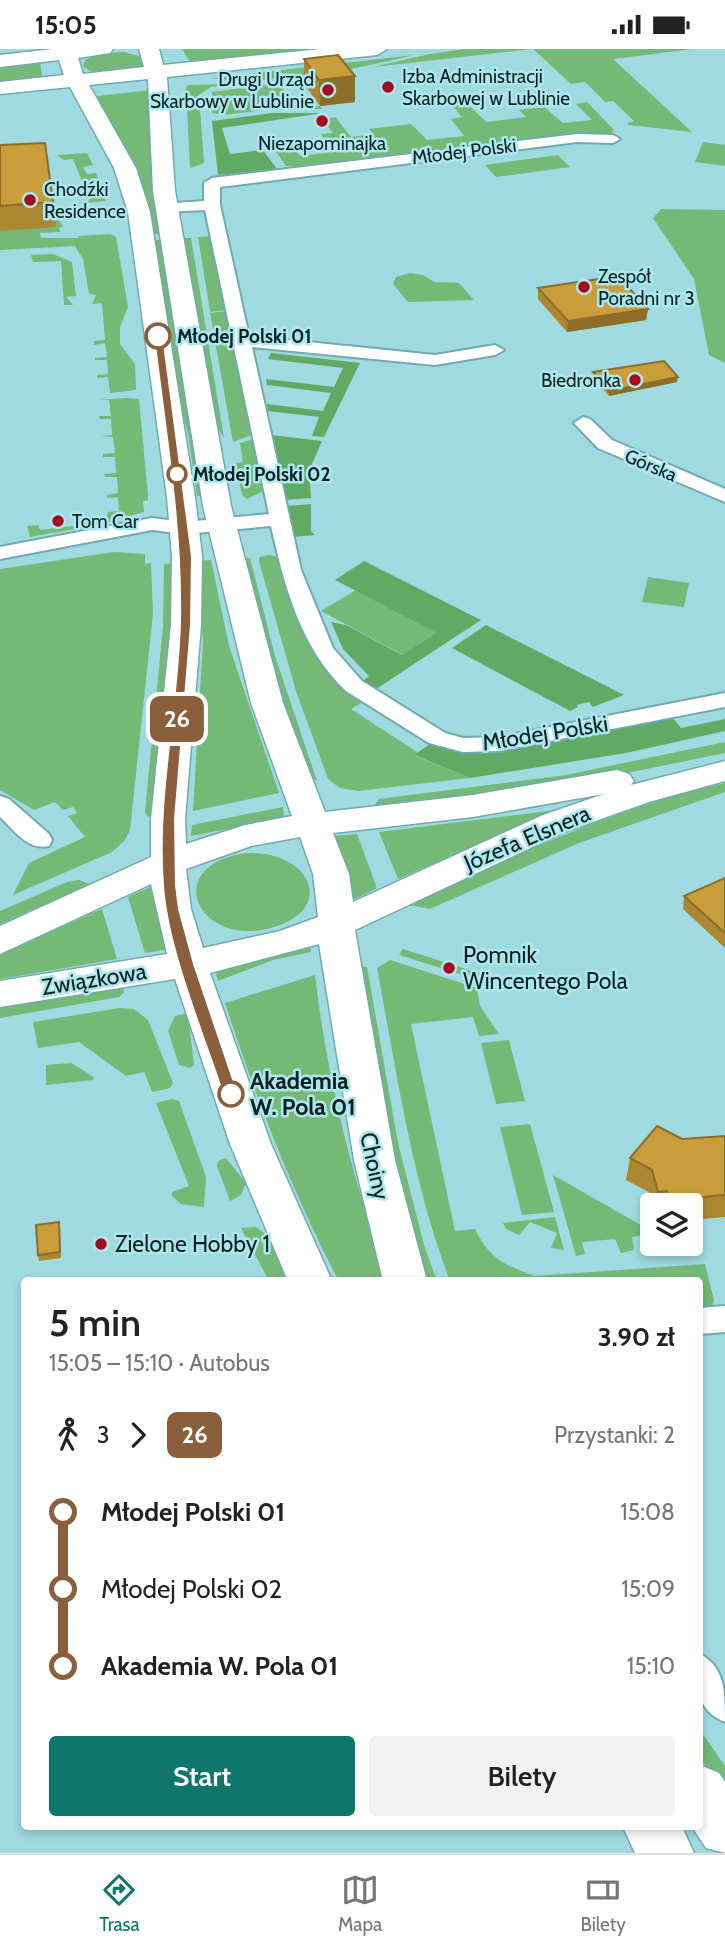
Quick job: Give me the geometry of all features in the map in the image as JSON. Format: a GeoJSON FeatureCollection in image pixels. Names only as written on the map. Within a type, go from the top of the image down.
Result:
{"type":"FeatureCollection","features":[{"type":"Feature","properties":{"kind":"street"},"geometry":{"type":"LineString","coordinates":[[0,61],[66,51],[103,49]]}},
{"type":"Feature","properties":{"kind":"street","name":"Choiny"},"geometry":{"type":"LineString","coordinates":[[149,49],[158,73],[166,207],[221,524],[267,703],[331,874],[338,951],[369,1142],[404,1277]]}},
{"type":"Feature","properties":{"kind":"street"},"geometry":{"type":"LineString","coordinates":[[0,89],[82,88],[158,73],[377,49]]}},
{"type":"Feature","properties":{"kind":"street"},"geometry":{"type":"LineString","coordinates":[[66,51],[71,70],[125,169],[139,212],[184,528],[186,625],[168,819],[173,909],[188,964],[243,1127],[309,1273]]}},
{"type":"Feature","properties":{"kind":"street","name":"Młodej Polski"},"geometry":{"type":"LineString","coordinates":[[612,139],[577,138],[212,183],[212,205],[295,581],[322,649],[354,686],[437,739],[463,745],[499,744],[725,700]]}},
{"type":"Feature","properties":{"kind":"street"},"geometry":{"type":"LineString","coordinates":[[166,207],[212,205]]}},
{"type":"Feature","properties":{"kind":"street"},"geometry":{"type":"LineString","coordinates":[[241,341],[435,360],[495,350]]}},
{"type":"Feature","properties":{"kind":"street","name":"Górska"},"geometry":{"type":"LineString","coordinates":[[583,423],[605,444],[618,451],[725,496]]}},
{"type":"Feature","properties":{"kind":"street"},"geometry":{"type":"LineString","coordinates":[[0,559],[154,538],[184,528],[281,519]]}},
{"type":"Feature","properties":{"kind":"street"},"geometry":{"type":"LineString","coordinates":[[0,553],[152,524],[169,524],[184,528]]}},
{"type":"Feature","properties":{"kind":"street","name":"Józefa Elsnera"},"geometry":{"type":"LineString","coordinates":[[169,862],[243,837],[314,824],[531,797],[725,756]]}},
{"type":"Feature","properties":{"kind":"street","name":"Józefa Elsnera"},"geometry":{"type":"LineString","coordinates":[[188,964],[257,950],[337,924],[555,823],[637,795],[725,771]]}},
{"type":"Feature","properties":{"kind":"street"},"geometry":{"type":"LineString","coordinates":[[0,804],[40,840]]}},
{"type":"Feature","properties":{"kind":"street"},"geometry":{"type":"LineString","coordinates":[[0,941],[169,862]]}},
{"type":"Feature","properties":{"kind":"street","name":"Związkowa"},"geometry":{"type":"LineString","coordinates":[[0,994],[188,964]]}},
{"type":"Feature","properties":{"kind":"street"},"geometry":{"type":"LineString","coordinates":[[703,1321],[725,1319]]}},
{"type":"Feature","properties":{"kind":"street"},"geometry":{"type":"LineString","coordinates":[[703,1675],[725,1704]]}},
{"type":"Feature","properties":{"kind":"street"},"geometry":{"type":"LineString","coordinates":[[703,1796],[725,1829]]}},
{"type":"Feature","properties":{"kind":"street"},"geometry":{"type":"LineString","coordinates":[[652,1830],[667,1853]]}},
{"type":"Feature","properties":{"kind":"green space"},"geometry":{"type":"Polygon","coordinates":[[[182,49],[349,49],[192,65],[182,49]]]}},
{"type":"Feature","properties":{"kind":"green space"},"geometry":{"type":"Polygon","coordinates":[[[465,49],[533,49],[373,67],[430,54],[465,49]]]}},
{"type":"Feature","properties":{"kind":"green space"},"geometry":{"type":"Polygon","coordinates":[[[533,49],[693,49],[613,59],[692,132],[629,125],[627,123],[634,121],[613,101],[605,102],[585,82],[571,84],[533,49]]]}},
{"type":"Feature","properties":{"kind":"green space"},"geometry":{"type":"Polygon","coordinates":[[[125,52],[145,58],[145,67],[140,70],[95,74],[83,66],[86,59],[106,53],[125,52]]]}},
{"type":"Feature","properties":{"kind":"green space"},"geometry":{"type":"Polygon","coordinates":[[[414,55],[312,75],[259,80],[211,78],[414,55]]]}},
{"type":"Feature","properties":{"kind":"green space"},"geometry":{"type":"Polygon","coordinates":[[[40,61],[43,81],[0,85],[0,64],[40,61]]]}},
{"type":"Feature","properties":{"kind":"green space"},"geometry":{"type":"Polygon","coordinates":[[[238,84],[211,87],[199,95],[204,163],[190,168],[186,88],[188,85],[238,84]]]}},
{"type":"Feature","properties":{"kind":"green space"},"geometry":{"type":"Polygon","coordinates":[[[274,84],[281,87],[297,108],[320,106],[322,109],[273,109],[223,115],[212,113],[212,92],[274,84]]]}},
{"type":"Feature","properties":{"kind":"green space"},"geometry":{"type":"Polygon","coordinates":[[[152,90],[163,234],[152,234],[129,161],[97,96],[152,90]]]}},
{"type":"Feature","properties":{"kind":"green space"},"geometry":{"type":"Polygon","coordinates":[[[587,102],[614,130],[610,135],[578,133],[299,167],[286,166],[270,143],[289,139],[300,156],[333,152],[321,134],[333,133],[323,120],[335,117],[351,137],[373,134],[369,129],[411,124],[427,140],[464,136],[451,119],[462,117],[452,105],[467,103],[486,122],[526,117],[519,110],[544,107],[563,123],[592,120],[576,104],[587,102]]]}},
{"type":"Feature","properties":{"kind":"green space"},"geometry":{"type":"Polygon","coordinates":[[[272,113],[323,113],[222,128],[230,154],[263,150],[277,169],[218,175],[212,121],[272,113]]]}},
{"type":"Feature","properties":{"kind":"green space"},"geometry":{"type":"Polygon","coordinates":[[[703,142],[725,145],[725,166],[695,162],[703,142]]]}},
{"type":"Feature","properties":{"kind":"green space"},"geometry":{"type":"Polygon","coordinates":[[[87,153],[93,165],[83,167],[87,174],[96,173],[106,201],[82,203],[90,200],[73,159],[64,160],[57,155],[87,153]]]}},
{"type":"Feature","properties":{"kind":"green space"},"geometry":{"type":"Polygon","coordinates":[[[558,155],[570,167],[496,177],[485,165],[558,155]]]}},
{"type":"Feature","properties":{"kind":"green space"},"geometry":{"type":"Polygon","coordinates":[[[68,208],[72,218],[59,220],[63,227],[59,228],[60,232],[40,233],[41,238],[78,238],[110,234],[116,237],[128,307],[120,327],[120,344],[135,364],[136,390],[110,393],[108,377],[97,378],[97,375],[108,374],[107,360],[95,360],[107,357],[105,343],[94,345],[94,341],[105,340],[102,303],[92,304],[96,295],[89,294],[83,259],[75,246],[0,250],[0,231],[53,209],[68,208]]]}},
{"type":"Feature","properties":{"kind":"green space"},"geometry":{"type":"Polygon","coordinates":[[[661,209],[725,210],[725,363],[709,355],[694,279],[653,218],[661,209]]]}},
{"type":"Feature","properties":{"kind":"green space"},"geometry":{"type":"Polygon","coordinates":[[[212,236],[228,310],[210,312],[198,237],[212,236]]]}},
{"type":"Feature","properties":{"kind":"green space"},"geometry":{"type":"Polygon","coordinates":[[[184,238],[191,238],[224,438],[212,419],[184,238]]]}},
{"type":"Feature","properties":{"kind":"green space"},"geometry":{"type":"Polygon","coordinates":[[[153,240],[164,240],[204,496],[197,496],[188,433],[175,388],[153,240]]]}},
{"type":"Feature","properties":{"kind":"green space"},"geometry":{"type":"Polygon","coordinates":[[[53,254],[72,262],[76,296],[66,297],[73,305],[64,305],[61,261],[33,262],[31,255],[53,254]]]}},
{"type":"Feature","properties":{"kind":"green space"},"geometry":{"type":"Polygon","coordinates":[[[410,273],[423,275],[434,282],[459,283],[474,300],[408,302],[393,284],[396,277],[410,273]]]}},
{"type":"Feature","properties":{"kind":"green space"},"geometry":{"type":"Polygon","coordinates":[[[228,311],[254,434],[233,442],[210,313],[228,311]]]}},
{"type":"Feature","properties":{"kind":"green space"},"geometry":{"type":"Polygon","coordinates":[[[271,353],[360,363],[324,437],[312,436],[319,417],[268,411],[267,404],[323,411],[331,393],[267,385],[266,379],[334,387],[343,368],[268,359],[271,353]]]}},
{"type":"Feature","properties":{"kind":"green space"},"geometry":{"type":"Polygon","coordinates":[[[139,399],[148,496],[148,500],[143,501],[144,512],[97,525],[30,537],[27,526],[38,525],[40,530],[106,522],[108,512],[119,511],[118,497],[107,498],[107,495],[118,493],[117,477],[105,477],[104,474],[116,473],[115,457],[103,457],[103,454],[115,453],[113,437],[101,436],[112,435],[111,419],[100,419],[99,416],[111,416],[109,400],[98,400],[139,399]]]}},
{"type":"Feature","properties":{"kind":"green space"},"geometry":{"type":"Polygon","coordinates":[[[271,435],[322,441],[309,471],[311,498],[284,500],[271,435]]]}},
{"type":"Feature","properties":{"kind":"green space"},"geometry":{"type":"Polygon","coordinates":[[[255,439],[266,490],[247,499],[242,495],[236,463],[243,462],[240,443],[255,439]]]}},
{"type":"Feature","properties":{"kind":"green space"},"geometry":{"type":"Polygon","coordinates":[[[311,504],[311,531],[315,535],[293,537],[286,506],[311,504]]]}},
{"type":"Feature","properties":{"kind":"green space"},"geometry":{"type":"Polygon","coordinates":[[[114,552],[145,554],[145,564],[151,563],[153,614],[130,830],[125,840],[112,852],[13,895],[29,863],[85,837],[68,816],[77,813],[73,807],[63,810],[55,802],[34,810],[0,790],[0,569],[114,552]]]}},
{"type":"Feature","properties":{"kind":"green space"},"geometry":{"type":"Polygon","coordinates":[[[240,557],[250,558],[275,656],[317,781],[306,774],[281,707],[240,557]]]}},
{"type":"Feature","properties":{"kind":"green space"},"geometry":{"type":"Polygon","coordinates":[[[259,557],[279,557],[321,661],[345,688],[363,702],[351,709],[417,752],[415,756],[470,778],[358,791],[340,788],[328,779],[296,691],[259,561],[259,557]]]}},
{"type":"Feature","properties":{"kind":"green space"},"geometry":{"type":"Polygon","coordinates":[[[211,560],[229,646],[279,793],[193,811],[203,641],[198,561],[211,560]]]}},
{"type":"Feature","properties":{"kind":"green space"},"geometry":{"type":"Polygon","coordinates":[[[364,561],[481,620],[373,691],[361,682],[369,676],[343,649],[331,622],[346,625],[402,655],[437,633],[335,580],[364,561]]]}},
{"type":"Feature","properties":{"kind":"green space"},"geometry":{"type":"Polygon","coordinates":[[[176,563],[155,817],[148,817],[145,812],[163,626],[164,564],[176,563]]]}},
{"type":"Feature","properties":{"kind":"green space"},"geometry":{"type":"Polygon","coordinates":[[[648,577],[689,583],[684,607],[642,602],[648,577]]]}},
{"type":"Feature","properties":{"kind":"green space"},"geometry":{"type":"Polygon","coordinates":[[[356,590],[438,633],[403,655],[321,611],[356,590]]]}},
{"type":"Feature","properties":{"kind":"green space"},"geometry":{"type":"Polygon","coordinates":[[[486,625],[624,695],[593,707],[589,702],[577,705],[578,707],[570,711],[452,648],[486,625]]]}},
{"type":"Feature","properties":{"kind":"green space"},"geometry":{"type":"Polygon","coordinates":[[[672,717],[681,728],[725,719],[725,731],[626,753],[470,778],[414,755],[430,744],[468,750],[502,749],[672,717]]]}},
{"type":"Feature","properties":{"kind":"green space"},"geometry":{"type":"Polygon","coordinates":[[[725,742],[725,753],[607,777],[372,809],[379,799],[566,775],[725,742]]]}},
{"type":"Feature","properties":{"kind":"green space"},"geometry":{"type":"Polygon","coordinates":[[[725,783],[725,792],[579,843],[430,909],[409,905],[564,835],[684,793],[725,783]]]}},
{"type":"Feature","properties":{"kind":"green space"},"geometry":{"type":"Polygon","coordinates":[[[283,807],[284,818],[191,836],[192,825],[283,807]]]}},
{"type":"Feature","properties":{"kind":"green space"},"geometry":{"type":"Polygon","coordinates":[[[557,810],[398,879],[379,832],[557,810]]]}},
{"type":"Feature","properties":{"kind":"green space"},"geometry":{"type":"Polygon","coordinates":[[[357,834],[377,888],[353,900],[333,836],[357,834]]]}},
{"type":"Feature","properties":{"kind":"green space"},"geometry":{"type":"Polygon","coordinates":[[[246,853],[269,855],[287,861],[301,871],[308,883],[309,897],[303,910],[289,921],[267,929],[242,931],[222,926],[207,915],[198,901],[197,887],[204,872],[220,860],[246,853]]]}},
{"type":"Feature","properties":{"kind":"green space"},"geometry":{"type":"Polygon","coordinates":[[[79,880],[90,884],[0,924],[0,911],[67,882],[79,880]]]}},
{"type":"Feature","properties":{"kind":"green space"},"geometry":{"type":"Polygon","coordinates":[[[150,887],[170,949],[145,953],[128,897],[150,887]]]}},
{"type":"Feature","properties":{"kind":"green space"},"geometry":{"type":"Polygon","coordinates":[[[102,909],[117,959],[0,979],[0,954],[102,909]]]}},
{"type":"Feature","properties":{"kind":"green space"},"geometry":{"type":"Polygon","coordinates":[[[310,945],[311,952],[273,960],[218,981],[216,973],[219,970],[310,945]]]}},
{"type":"Feature","properties":{"kind":"green space"},"geometry":{"type":"Polygon","coordinates":[[[403,949],[485,975],[482,981],[399,955],[403,949]]]}},
{"type":"Feature","properties":{"kind":"green space"},"geometry":{"type":"Polygon","coordinates":[[[390,960],[477,988],[480,1006],[499,1034],[479,1036],[473,1017],[411,1024],[455,1231],[475,1229],[486,1247],[499,1260],[535,1276],[705,1264],[714,1300],[711,1310],[703,1311],[703,1277],[449,1277],[415,1166],[377,968],[390,960]]]}},
{"type":"Feature","properties":{"kind":"green space"},"geometry":{"type":"Polygon","coordinates":[[[356,966],[367,967],[398,1143],[424,1245],[436,1277],[421,1277],[414,1259],[356,966]]]}},
{"type":"Feature","properties":{"kind":"green space"},"geometry":{"type":"Polygon","coordinates":[[[315,975],[326,1052],[343,1129],[360,1192],[389,1277],[337,1277],[276,1144],[225,1003],[315,975]]]}},
{"type":"Feature","properties":{"kind":"green space"},"geometry":{"type":"Polygon","coordinates":[[[123,986],[124,992],[119,997],[0,1018],[0,1004],[123,986]]]}},
{"type":"Feature","properties":{"kind":"green space"},"geometry":{"type":"Polygon","coordinates":[[[120,1008],[134,1009],[148,1020],[173,1083],[170,1088],[152,1092],[144,1072],[126,1076],[79,1042],[38,1048],[33,1022],[120,1008]]]}},
{"type":"Feature","properties":{"kind":"green space"},"geometry":{"type":"Polygon","coordinates":[[[188,1013],[194,1065],[190,1068],[179,1065],[168,1031],[175,1016],[188,1013]]]}},
{"type":"Feature","properties":{"kind":"green space"},"geometry":{"type":"Polygon","coordinates":[[[509,1040],[525,1101],[496,1104],[481,1043],[509,1040]]]}},
{"type":"Feature","properties":{"kind":"green space"},"geometry":{"type":"Polygon","coordinates":[[[71,1063],[94,1077],[93,1080],[46,1085],[46,1065],[71,1063]]]}},
{"type":"Feature","properties":{"kind":"green space"},"geometry":{"type":"Polygon","coordinates":[[[172,1099],[179,1101],[206,1177],[204,1207],[181,1204],[172,1196],[172,1192],[189,1186],[156,1103],[172,1099]]]}},
{"type":"Feature","properties":{"kind":"green space"},"geometry":{"type":"Polygon","coordinates":[[[530,1124],[554,1212],[522,1215],[500,1127],[530,1124]]]}},
{"type":"Feature","properties":{"kind":"green space"},"geometry":{"type":"Polygon","coordinates":[[[226,1158],[246,1183],[241,1195],[230,1201],[217,1166],[218,1161],[226,1158]]]}},
{"type":"Feature","properties":{"kind":"green space"},"geometry":{"type":"Polygon","coordinates":[[[553,1175],[640,1225],[640,1236],[632,1237],[634,1250],[621,1253],[615,1239],[582,1242],[585,1254],[576,1256],[553,1175]]]}},
{"type":"Feature","properties":{"kind":"green space"},"geometry":{"type":"Polygon","coordinates":[[[555,1217],[564,1250],[551,1248],[557,1233],[530,1222],[519,1235],[506,1229],[503,1223],[555,1217]]]}},
{"type":"Feature","properties":{"kind":"green space"},"geometry":{"type":"Polygon","coordinates":[[[255,1227],[268,1237],[289,1277],[267,1277],[241,1228],[255,1227]]]}},
{"type":"Feature","properties":{"kind":"green space"},"geometry":{"type":"Polygon","coordinates":[[[703,1734],[725,1766],[725,1794],[703,1762],[703,1734]]]}},
{"type":"Feature","properties":{"kind":"building"},"geometry":{"type":"Polygon","coordinates":[[[338,55],[355,76],[319,80],[304,59],[338,55]]]}},
{"type":"Feature","properties":{"kind":"building"},"geometry":{"type":"Polygon","coordinates":[[[45,143],[53,202],[0,206],[0,145],[45,143]]]}},
{"type":"Feature","properties":{"kind":"building"},"geometry":{"type":"Polygon","coordinates":[[[618,276],[648,309],[568,321],[538,288],[618,276]]]}},
{"type":"Feature","properties":{"kind":"building","name":"Biedronka"},"geometry":{"type":"Polygon","coordinates":[[[664,361],[678,377],[609,391],[593,372],[664,361]]]}},
{"type":"Feature","properties":{"kind":"building"},"geometry":{"type":"Polygon","coordinates":[[[725,878],[725,933],[684,896],[725,878]]]}},
{"type":"Feature","properties":{"kind":"building"},"geometry":{"type":"Polygon","coordinates":[[[657,1126],[682,1139],[725,1136],[725,1195],[703,1197],[703,1193],[658,1192],[652,1170],[630,1158],[657,1126]]]}},
{"type":"Feature","properties":{"kind":"building"},"geometry":{"type":"Polygon","coordinates":[[[59,1222],[60,1252],[38,1255],[36,1225],[59,1222]]]}},
{"type":"Feature","properties":{"kind":"bus line","name":"26"},"geometry":{"type":"LineString","coordinates":[[158,336],[187,556],[186,625],[168,819],[169,885],[188,964],[231,1094]]}},
{"type":"Feature","properties":{"kind":"place","name":"Izba Administracji Skarbowej w Lublinie"},"geometry":{"type":"Point","coordinates":[388,87]}},
{"type":"Feature","properties":{"kind":"place","name":"Drugi Urząd Skarbowy w Lublinie"},"geometry":{"type":"Point","coordinates":[328,90]}},
{"type":"Feature","properties":{"kind":"place","name":"Niezapominajka"},"geometry":{"type":"Point","coordinates":[322,121]}},
{"type":"Feature","properties":{"kind":"place","name":"Chodźki Residence"},"geometry":{"type":"Point","coordinates":[30,200]}},
{"type":"Feature","properties":{"kind":"place","name":"Zespół Poradni nr 3"},"geometry":{"type":"Point","coordinates":[584,287]}},
{"type":"Feature","properties":{"kind":"place","name":"Młodej Polski 01"},"geometry":{"type":"Point","coordinates":[158,336]}},
{"type":"Feature","properties":{"kind":"place","name":"Biedronka"},"geometry":{"type":"Point","coordinates":[635,380]}},
{"type":"Feature","properties":{"kind":"place","name":"Młodej Polski 02"},"geometry":{"type":"Point","coordinates":[177,474]}},
{"type":"Feature","properties":{"kind":"place","name":"Tom Car"},"geometry":{"type":"Point","coordinates":[58,521]}},
{"type":"Feature","properties":{"kind":"place","name":"Pomnik Wincentego Pola"},"geometry":{"type":"Point","coordinates":[449,968]}},
{"type":"Feature","properties":{"kind":"place","name":"Akademia W. Pola 01"},"geometry":{"type":"Point","coordinates":[231,1094]}},
{"type":"Feature","properties":{"kind":"place","name":"Zielone Hobby 1"},"geometry":{"type":"Point","coordinates":[101,1244]}}]}
